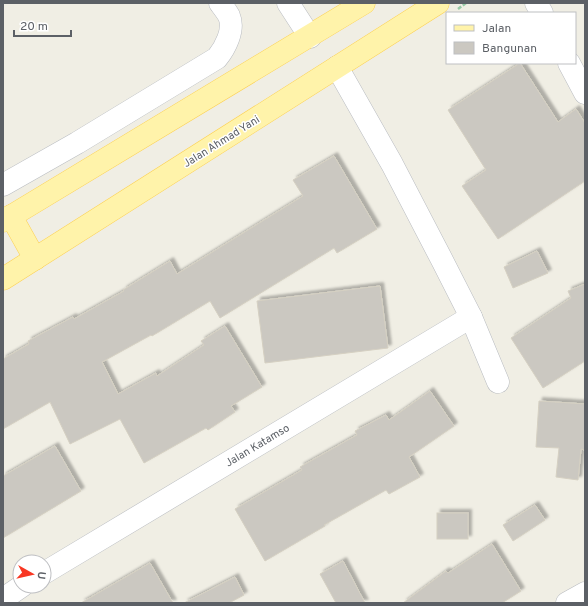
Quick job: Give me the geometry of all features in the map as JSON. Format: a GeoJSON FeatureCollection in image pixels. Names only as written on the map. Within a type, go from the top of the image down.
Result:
{"type":"FeatureCollection","features":[{"type":"Feature","properties":{"kind":"main road"},"geometry":{"type":"LineString","coordinates":[[35,259],[7,219],[364,3]]}},
{"type":"Feature","properties":{"kind":"main road","name":"Jalan Ahmad Yani"},"geometry":{"type":"LineString","coordinates":[[3,279],[438,3]]}},
{"type":"Feature","properties":{"kind":"street"},"geometry":{"type":"LineString","coordinates":[[3,185],[77,143],[217,58],[224,49],[229,38],[230,28],[230,17],[220,3]]}},
{"type":"Feature","properties":{"kind":"street"},"geometry":{"type":"LineString","coordinates":[[288,3],[310,37]]}},
{"type":"Feature","properties":{"kind":"street"},"geometry":{"type":"LineString","coordinates":[[536,3],[541,12]]}},
{"type":"Feature","properties":{"kind":"street"},"geometry":{"type":"LineString","coordinates":[[570,64],[585,93]]}},
{"type":"Feature","properties":{"kind":"street"},"geometry":{"type":"LineString","coordinates":[[337,67],[392,164],[471,317],[498,382]]}},
{"type":"Feature","properties":{"kind":"street","name":"Jalan Katamso"},"geometry":{"type":"LineString","coordinates":[[52,568],[471,317]]}},
{"type":"Feature","properties":{"kind":"street"},"geometry":{"type":"LineString","coordinates":[[567,603],[585,592]]}},
{"type":"Feature","properties":{"kind":"street"},"geometry":{"type":"LineString","coordinates":[[3,600],[12,593]]}},
{"type":"Feature","properties":{"kind":"building"},"geometry":{"type":"Polygon","coordinates":[[[521,64],[558,122],[576,109],[585,123],[585,181],[498,239],[462,186],[486,170],[448,110],[521,64]]]}},
{"type":"Feature","properties":{"kind":"building"},"geometry":{"type":"Polygon","coordinates":[[[334,156],[377,229],[337,253],[334,248],[220,318],[210,301],[152,336],[151,335],[102,362],[118,394],[156,373],[157,376],[204,345],[201,341],[225,326],[262,387],[231,406],[235,412],[208,430],[206,428],[144,463],[120,419],[70,444],[50,402],[3,429],[3,359],[29,344],[28,341],[73,317],[74,319],[124,291],[123,290],[170,261],[177,274],[303,196],[293,180],[334,156]]]}},
{"type":"Feature","properties":{"kind":"building"},"geometry":{"type":"Polygon","coordinates":[[[537,251],[548,273],[513,288],[504,267],[537,251]]]}},
{"type":"Feature","properties":{"kind":"building"},"geometry":{"type":"Polygon","coordinates":[[[585,284],[585,361],[543,388],[511,338],[571,298],[568,291],[585,284]]]}},
{"type":"Feature","properties":{"kind":"building"},"geometry":{"type":"Polygon","coordinates":[[[380,286],[388,348],[265,363],[257,301],[380,286]]]}},
{"type":"Feature","properties":{"kind":"building"},"geometry":{"type":"Polygon","coordinates":[[[430,391],[454,426],[409,457],[420,477],[389,494],[386,490],[265,561],[235,509],[302,470],[300,467],[357,435],[355,431],[386,415],[389,420],[430,391]]]}},
{"type":"Feature","properties":{"kind":"building"},"geometry":{"type":"Polygon","coordinates":[[[539,401],[585,404],[585,450],[581,449],[578,480],[556,477],[559,448],[536,447],[539,401]]]}},
{"type":"Feature","properties":{"kind":"building"},"geometry":{"type":"Polygon","coordinates":[[[55,446],[81,491],[3,538],[3,476],[55,446]]]}},
{"type":"Feature","properties":{"kind":"building"},"geometry":{"type":"Polygon","coordinates":[[[535,505],[545,520],[513,541],[503,525],[535,505]]]}},
{"type":"Feature","properties":{"kind":"building"},"geometry":{"type":"Polygon","coordinates":[[[437,513],[468,513],[468,539],[437,539],[437,513]]]}},
{"type":"Feature","properties":{"kind":"building"},"geometry":{"type":"Polygon","coordinates":[[[492,544],[521,591],[502,603],[403,603],[446,571],[448,573],[492,544]]]}},
{"type":"Feature","properties":{"kind":"building"},"geometry":{"type":"Polygon","coordinates":[[[343,561],[365,603],[336,603],[320,574],[343,561]]]}},
{"type":"Feature","properties":{"kind":"building"},"geometry":{"type":"Polygon","coordinates":[[[150,563],[173,603],[81,603],[150,563]]]}},
{"type":"Feature","properties":{"kind":"building"},"geometry":{"type":"Polygon","coordinates":[[[235,577],[244,595],[229,603],[184,603],[235,577]]]}}]}
